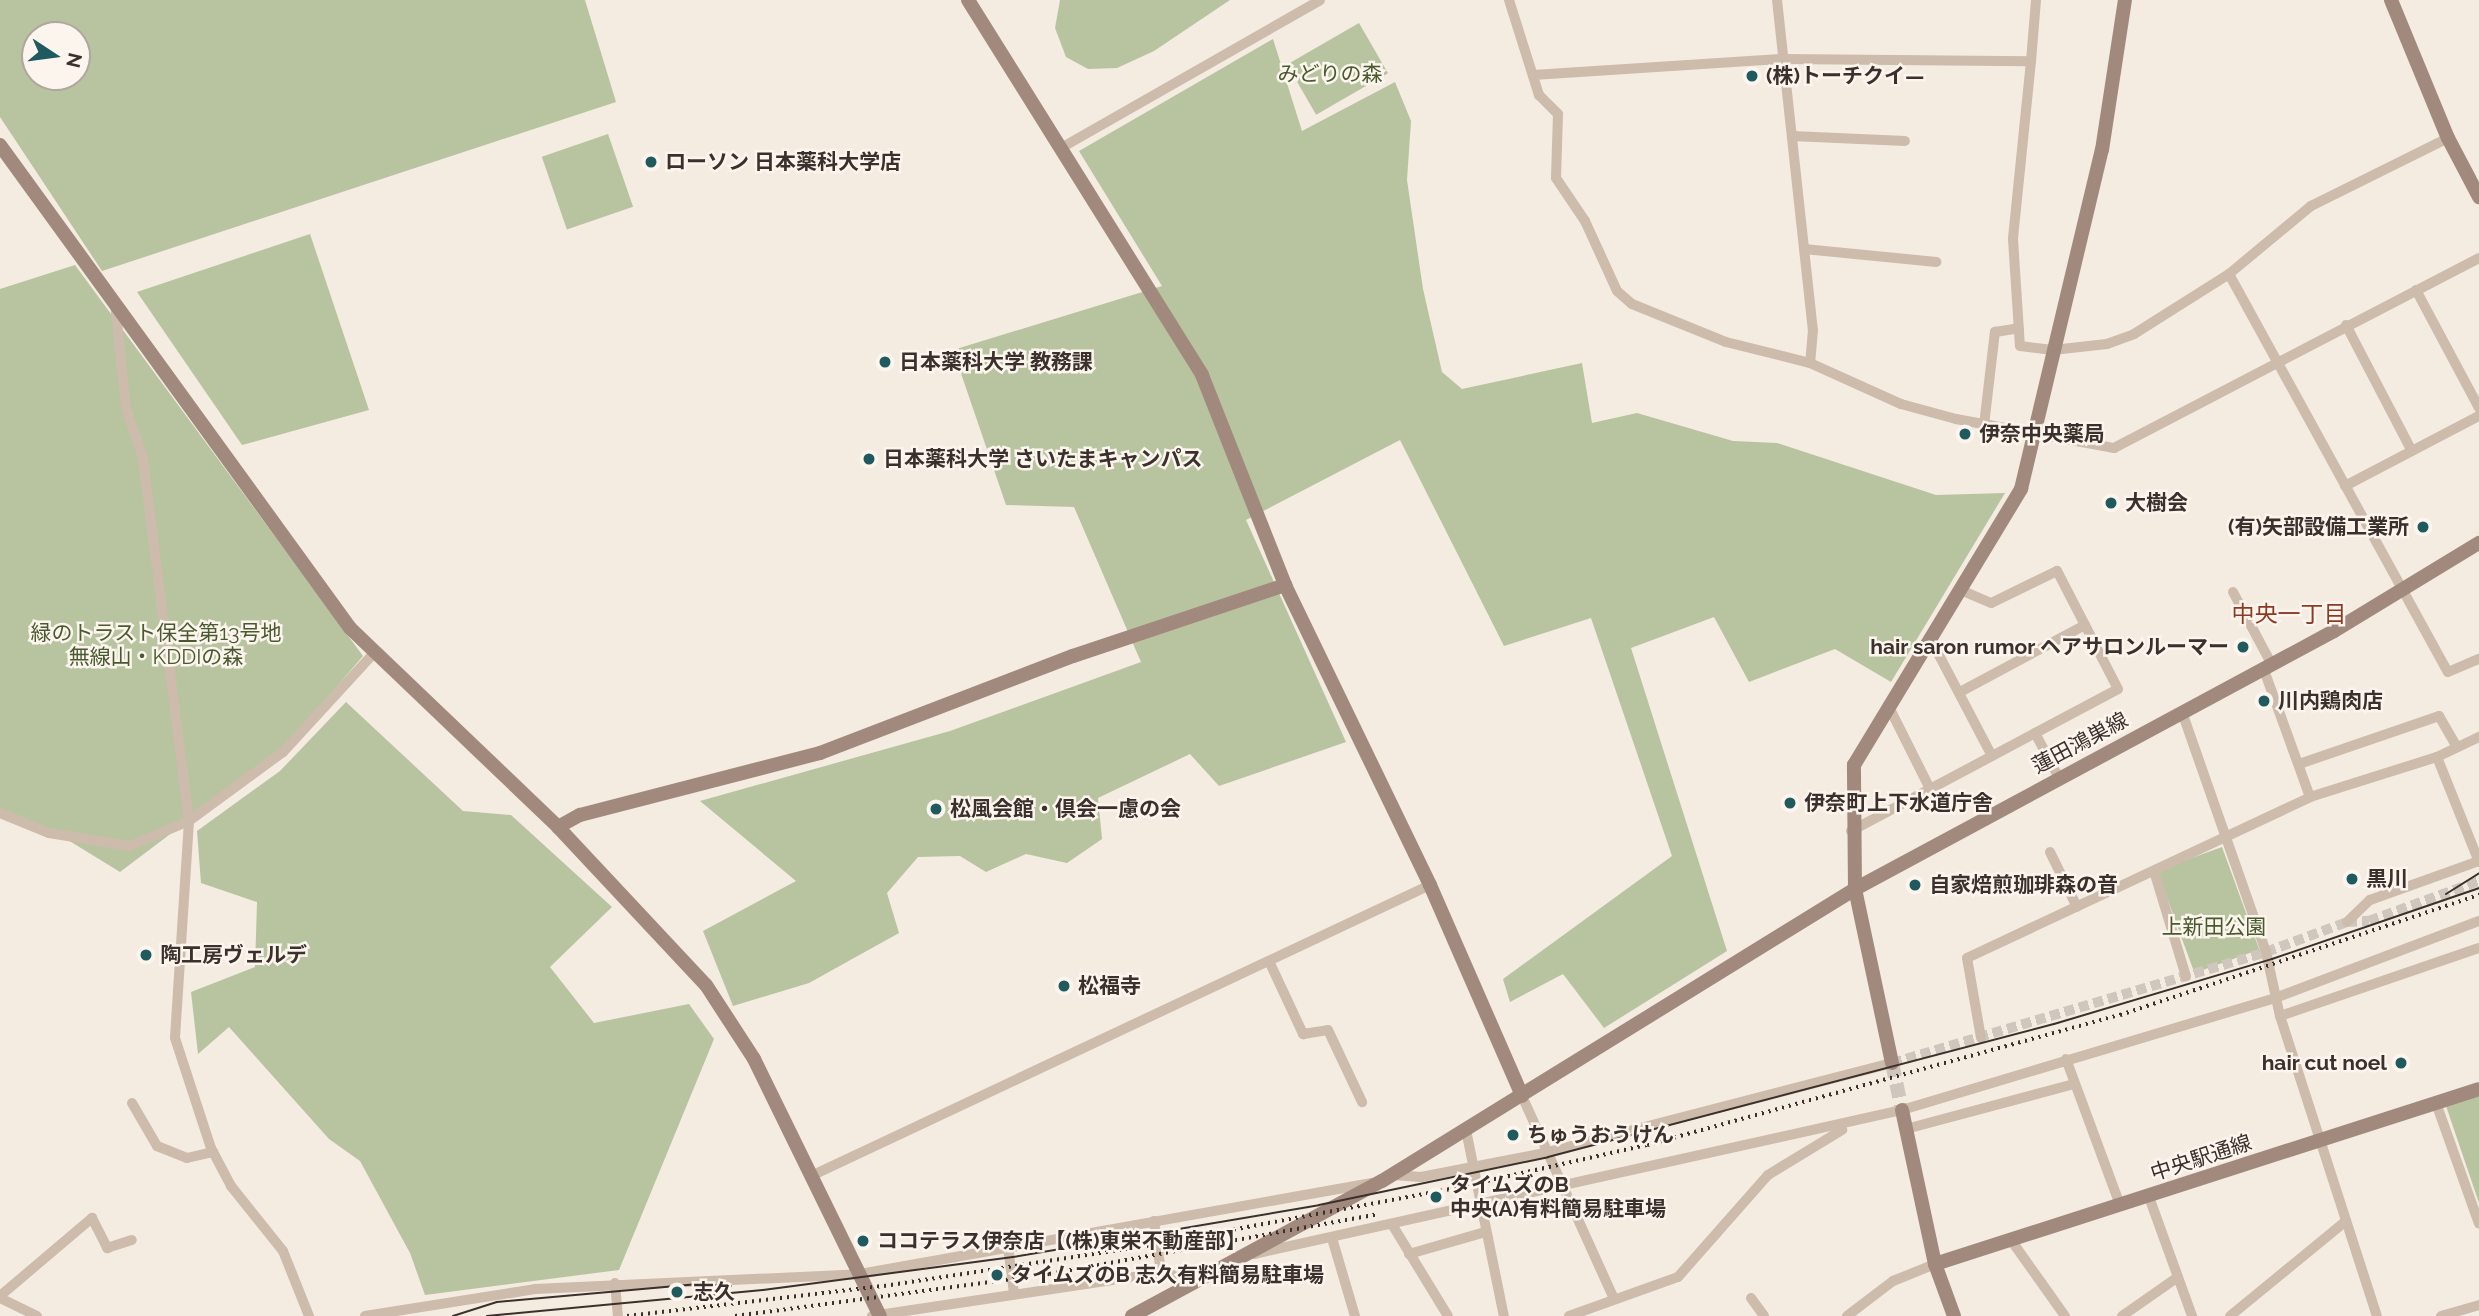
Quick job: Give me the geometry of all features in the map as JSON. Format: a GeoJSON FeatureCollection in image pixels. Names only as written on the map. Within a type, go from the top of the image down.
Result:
{"type":"FeatureCollection","features":[{"type":"Feature","properties":{"kind":"street"},"geometry":{"type":"LineString","coordinates":[[968,0],[1202,375],[1285,585],[1430,885],[1544,1153],[1613,1297]]}},
{"type":"Feature","properties":{"kind":"street"},"geometry":{"type":"LineString","coordinates":[[1061,148],[1320,0]]}},
{"type":"Feature","properties":{"kind":"street"},"geometry":{"type":"LineString","coordinates":[[1509,0],[1539,95],[1558,114],[1556,178],[1585,221],[1617,290],[1632,304],[1726,342],[1811,363],[1902,404],[2035,436],[2114,448],[2276,361],[2479,258]]}},
{"type":"Feature","properties":{"kind":"street"},"geometry":{"type":"LineString","coordinates":[[1777,0],[1804,249],[1811,363]]}},
{"type":"Feature","properties":{"kind":"street"},"geometry":{"type":"LineString","coordinates":[[2036,0],[2013,239],[2020,346],[2053,350],[2107,344],[2134,334],[2229,274],[2311,206],[2448,138]]}},
{"type":"Feature","properties":{"kind":"street"},"geometry":{"type":"LineString","coordinates":[[365,1316],[536,1289],[615,1283],[860,1274],[1387,1178],[1421,1177],[1544,1153],[1892,1063],[1855,889],[1851,831],[1854,765],[2021,488],[2102,150],[2125,0]]}},
{"type":"Feature","properties":{"kind":"street"},"geometry":{"type":"LineString","coordinates":[[2391,0],[2448,138],[2478,191]]}},
{"type":"Feature","properties":{"kind":"street"},"geometry":{"type":"LineString","coordinates":[[1534,75],[1783,59],[2031,61]]}},
{"type":"Feature","properties":{"kind":"street"},"geometry":{"type":"LineString","coordinates":[[1792,136],[1905,141]]}},
{"type":"Feature","properties":{"kind":"street"},"geometry":{"type":"LineString","coordinates":[[0,145],[373,654],[558,827],[682,956],[721,1005],[754,1059],[860,1274],[877,1316],[1014,1293],[1161,1273],[1196,1280]]}},
{"type":"Feature","properties":{"kind":"street"},"geometry":{"type":"LineString","coordinates":[[1804,249],[1936,262]]}},
{"type":"Feature","properties":{"kind":"street"},"geometry":{"type":"LineString","coordinates":[[2229,274],[2448,672],[2479,659]]}},
{"type":"Feature","properties":{"kind":"street"},"geometry":{"type":"LineString","coordinates":[[2416,290],[2479,408]]}},
{"type":"Feature","properties":{"kind":"street"},"geometry":{"type":"LineString","coordinates":[[115,303],[126,408],[143,458],[189,821],[175,1038],[213,1152],[231,1186],[283,1251],[309,1316]]}},
{"type":"Feature","properties":{"kind":"street"},"geometry":{"type":"LineString","coordinates":[[2346,325],[2412,451]]}},
{"type":"Feature","properties":{"kind":"street"},"geometry":{"type":"LineString","coordinates":[[1984,425],[1995,331],[2019,328]]}},
{"type":"Feature","properties":{"kind":"street"},"geometry":{"type":"LineString","coordinates":[[2345,486],[2479,416]]}},
{"type":"Feature","properties":{"kind":"street","name":"蓮田鴻巣線"},"geometry":{"type":"LineString","coordinates":[[1133,1316],[1387,1178],[1855,889],[2403,593],[2479,543]]}},
{"type":"Feature","properties":{"kind":"street"},"geometry":{"type":"LineString","coordinates":[[1851,831],[2118,689],[2057,571],[1991,603],[1960,590]]}},
{"type":"Feature","properties":{"kind":"street"},"geometry":{"type":"LineString","coordinates":[[558,827],[580,815],[820,753],[1073,656],[1285,585]]}},
{"type":"Feature","properties":{"kind":"street"},"geometry":{"type":"LineString","coordinates":[[2232,592],[2268,667],[2302,763],[2311,797]]}},
{"type":"Feature","properties":{"kind":"street"},"geometry":{"type":"LineString","coordinates":[[1960,692],[2085,625]]}},
{"type":"Feature","properties":{"kind":"street"},"geometry":{"type":"LineString","coordinates":[[1930,638],[1992,756]]}},
{"type":"Feature","properties":{"kind":"street"},"geometry":{"type":"LineString","coordinates":[[0,813],[49,833],[130,846],[189,821],[283,752],[373,654]]}},
{"type":"Feature","properties":{"kind":"street"},"geometry":{"type":"LineString","coordinates":[[1888,705],[1930,789]]}},
{"type":"Feature","properties":{"kind":"street"},"geometry":{"type":"LineString","coordinates":[[2182,712],[2266,952],[2280,1016],[2377,1316]]}},
{"type":"Feature","properties":{"kind":"street"},"geometry":{"type":"LineString","coordinates":[[2302,763],[2439,716],[2457,747]]}},
{"type":"Feature","properties":{"kind":"street"},"geometry":{"type":"LineString","coordinates":[[2035,733],[2059,778]]}},
{"type":"Feature","properties":{"kind":"street"},"geometry":{"type":"LineString","coordinates":[[1981,1038],[1967,958],[2311,797],[2437,757],[2479,737]]}},
{"type":"Feature","properties":{"kind":"street"},"geometry":{"type":"LineString","coordinates":[[2347,922],[2370,900],[2479,861],[2437,757]]}},
{"type":"Feature","properties":{"kind":"street"},"geometry":{"type":"LineString","coordinates":[[2050,852],[2077,907]]}},
{"type":"Feature","properties":{"kind":"street"},"geometry":{"type":"LineString","coordinates":[[2154,872],[2186,976]]}},
{"type":"Feature","properties":{"kind":"street"},"geometry":{"type":"LineString","coordinates":[[811,1176],[1430,885]]}},
{"type":"Feature","properties":{"kind":"street"},"geometry":{"type":"LineString","coordinates":[[1238,1257],[1561,1189],[1902,1110],[2275,998],[2479,921]]}},
{"type":"Feature","properties":{"kind":"street"},"geometry":{"type":"LineString","coordinates":[[2280,1016],[2479,948]]}},
{"type":"Feature","properties":{"kind":"street"},"geometry":{"type":"LineString","coordinates":[[1269,961],[1303,1034],[1328,1030],[1362,1102]]}},
{"type":"Feature","properties":{"kind":"street"},"geometry":{"type":"LineString","coordinates":[[2066,1059],[2120,1205]]}},
{"type":"Feature","properties":{"kind":"street"},"geometry":{"type":"LineString","coordinates":[[1906,1129],[2074,1084]]}},
{"type":"Feature","properties":{"kind":"street","name":"中央駅通線"},"geometry":{"type":"LineString","coordinates":[[1936,1265],[2479,1089]]}},
{"type":"Feature","properties":{"kind":"street"},"geometry":{"type":"LineString","coordinates":[[132,1103],[157,1146],[187,1158],[213,1152]]}},
{"type":"Feature","properties":{"kind":"street"},"geometry":{"type":"LineString","coordinates":[[2436,1103],[2479,1224]]}},
{"type":"Feature","properties":{"kind":"street"},"geometry":{"type":"LineString","coordinates":[[1902,1110],[1936,1265],[1954,1316]]}},
{"type":"Feature","properties":{"kind":"street"},"geometry":{"type":"LineString","coordinates":[[1569,1316],[1613,1297],[1678,1277],[1768,1175],[1850,1124]]}},
{"type":"Feature","properties":{"kind":"street"},"geometry":{"type":"LineString","coordinates":[[1465,1130],[1504,1316]]}},
{"type":"Feature","properties":{"kind":"street"},"geometry":{"type":"LineString","coordinates":[[2149,1197],[2192,1316]]}},
{"type":"Feature","properties":{"kind":"street"},"geometry":{"type":"LineString","coordinates":[[37,1316],[0,1297],[92,1218],[107,1248],[132,1240]]}},
{"type":"Feature","properties":{"kind":"street"},"geometry":{"type":"LineString","coordinates":[[1153,1221],[1161,1273]]}},
{"type":"Feature","properties":{"kind":"street"},"geometry":{"type":"LineString","coordinates":[[2231,1316],[2346,1221]]}},
{"type":"Feature","properties":{"kind":"street"},"geometry":{"type":"LineString","coordinates":[[1392,1226],[1448,1316]]}},
{"type":"Feature","properties":{"kind":"street"},"geometry":{"type":"LineString","coordinates":[[1409,1254],[1485,1232]]}},
{"type":"Feature","properties":{"kind":"street"},"geometry":{"type":"LineString","coordinates":[[1332,1238],[1355,1316]]}},
{"type":"Feature","properties":{"kind":"street"},"geometry":{"type":"LineString","coordinates":[[2011,1240],[2065,1316]]}},
{"type":"Feature","properties":{"kind":"street"},"geometry":{"type":"LineString","coordinates":[[1008,1247],[1014,1293]]}},
{"type":"Feature","properties":{"kind":"street"},"geometry":{"type":"LineString","coordinates":[[1847,1316],[1893,1281],[1936,1265]]}},
{"type":"Feature","properties":{"kind":"street"},"geometry":{"type":"LineString","coordinates":[[2122,1316],[2178,1277]]}},
{"type":"Feature","properties":{"kind":"street"},"geometry":{"type":"LineString","coordinates":[[615,1283],[618,1316]]}},
{"type":"Feature","properties":{"kind":"street"},"geometry":{"type":"LineString","coordinates":[[1751,1298],[1764,1316]]}},
{"type":"Feature","properties":{"kind":"street"},"geometry":{"type":"LineString","coordinates":[[2441,1316],[2479,1305]]}},
{"type":"Feature","properties":{"kind":"green space"},"geometry":{"type":"Polygon","coordinates":[[[0,0],[585,0],[616,102],[102,271],[0,117],[0,0]]]}},
{"type":"Feature","properties":{"kind":"green space"},"geometry":{"type":"Polygon","coordinates":[[[1060,0],[1230,0],[1154,51],[1117,68],[1088,69],[1066,57],[1055,28],[1060,0]]]}},
{"type":"Feature","properties":{"kind":"green space","name":"みどりの森"},"geometry":{"type":"Polygon","coordinates":[[[1359,23],[1388,73],[1316,115],[1287,64],[1359,23]]]}},
{"type":"Feature","properties":{"kind":"green space"},"geometry":{"type":"Polygon","coordinates":[[[1273,39],[1302,131],[1395,82],[1411,121],[1407,180],[1423,289],[1442,372],[1462,389],[1582,363],[1592,423],[1637,413],[1733,441],[1777,443],[1936,495],[2005,493],[1891,682],[1835,649],[1749,682],[1714,617],[1631,648],[1727,951],[1604,1028],[1563,974],[1510,1002],[1503,979],[1672,856],[1591,618],[1504,646],[1400,440],[1246,520],[1346,742],[1219,786],[1190,754],[1098,798],[1102,839],[1067,863],[1026,854],[986,872],[960,856],[918,857],[887,893],[899,933],[809,983],[733,1006],[703,931],[796,881],[700,801],[950,731],[1141,662],[1074,507],[1006,505],[953,350],[1162,286],[1079,151],[1273,39]]]}},
{"type":"Feature","properties":{"kind":"green space"},"geometry":{"type":"Polygon","coordinates":[[[608,134],[633,207],[567,230],[542,157],[608,134]]]}},
{"type":"Feature","properties":{"kind":"green space"},"geometry":{"type":"Polygon","coordinates":[[[310,234],[369,410],[242,445],[137,292],[310,234]]]}},
{"type":"Feature","properties":{"kind":"green space","name":"緑のトラスト保全第13号地 無線山・KDDIの森"},"geometry":{"type":"Polygon","coordinates":[[[75,265],[363,656],[283,749],[120,872],[50,829],[0,812],[0,289],[75,265]]]}},
{"type":"Feature","properties":{"kind":"green space"},"geometry":{"type":"Polygon","coordinates":[[[346,702],[463,811],[511,815],[612,907],[550,967],[594,1023],[689,1004],[714,1039],[619,1270],[425,1295],[410,1253],[360,1161],[329,1139],[229,1027],[198,1054],[191,992],[255,967],[257,902],[201,883],[197,831],[280,771],[346,702]]]}},
{"type":"Feature","properties":{"kind":"green space","name":"上新田公園"},"geometry":{"type":"Polygon","coordinates":[[[2222,847],[2259,949],[2194,973],[2157,871],[2222,847]]]}},
{"type":"Feature","properties":{"kind":"green space"},"geometry":{"type":"Polygon","coordinates":[[[2479,1096],[2479,1203],[2446,1106],[2479,1096]]]}},
{"type":"Feature","properties":{"kind":"tunnel"},"geometry":{"type":"LineString","coordinates":[[1892,1063],[2266,952],[2347,922],[2369,921],[2479,881]]}},
{"type":"Feature","properties":{"kind":"tunnel"},"geometry":{"type":"LineString","coordinates":[[1892,1063],[1902,1110]]}},
{"type":"Feature","properties":{"kind":"tram line"},"geometry":{"type":"LineString","coordinates":[[2446,894],[2479,873]]}},
{"type":"Feature","properties":{"kind":"tram line"},"geometry":{"type":"LineString","coordinates":[[487,1316],[763,1290],[1013,1257],[1319,1205],[1548,1157],[2054,1024],[2272,959],[2479,888]]}},
{"type":"Feature","properties":{"kind":"tram line"},"geometry":{"type":"LineString","coordinates":[[453,1316],[497,1302],[698,1284],[731,1286]]}},
{"type":"Feature","properties":{"kind":"railway"},"geometry":{"type":"LineString","coordinates":[[627,1316],[884,1286],[1151,1245],[1460,1187],[1647,1145],[2120,1015],[2479,895]]}},
{"type":"Feature","properties":{"kind":"railway"},"geometry":{"type":"LineString","coordinates":[[735,1316],[1049,1274],[1378,1214]]}},
{"type":"Feature","properties":{"kind":"place","name":"(株)トーチクイ―"},"geometry":{"type":"Point","coordinates":[1752,76]}},
{"type":"Feature","properties":{"kind":"place","name":"ローソン 日本薬科大学店"},"geometry":{"type":"Point","coordinates":[651,162]}},
{"type":"Feature","properties":{"kind":"place","name":"日本薬科大学 教務課"},"geometry":{"type":"Point","coordinates":[885,362]}},
{"type":"Feature","properties":{"kind":"place","name":"伊奈中央薬局"},"geometry":{"type":"Point","coordinates":[1965,434]}},
{"type":"Feature","properties":{"kind":"place","name":"日本薬科大学 さいたまキャンパス"},"geometry":{"type":"Point","coordinates":[869,459]}},
{"type":"Feature","properties":{"kind":"place","name":"大樹会"},"geometry":{"type":"Point","coordinates":[2111,503]}},
{"type":"Feature","properties":{"kind":"place","name":"(有)矢部設備工業所"},"geometry":{"type":"Point","coordinates":[2423,527]}},
{"type":"Feature","properties":{"kind":"place","name":"hair saron rumor ヘアサロンルーマー"},"geometry":{"type":"Point","coordinates":[2243,647]}},
{"type":"Feature","properties":{"kind":"place","name":"川内鶏肉店"},"geometry":{"type":"Point","coordinates":[2264,701]}},
{"type":"Feature","properties":{"kind":"place","name":"伊奈町上下水道庁舎"},"geometry":{"type":"Point","coordinates":[1790,803]}},
{"type":"Feature","properties":{"kind":"place","name":"松風会館・倶会一慮の会"},"geometry":{"type":"Point","coordinates":[936,809]}},
{"type":"Feature","properties":{"kind":"place","name":"黒川"},"geometry":{"type":"Point","coordinates":[2352,879]}},
{"type":"Feature","properties":{"kind":"place","name":"自家焙煎珈琲森の音"},"geometry":{"type":"Point","coordinates":[1915,885]}},
{"type":"Feature","properties":{"kind":"place","name":"陶工房ヴェルデ"},"geometry":{"type":"Point","coordinates":[146,955]}},
{"type":"Feature","properties":{"kind":"place","name":"松福寺"},"geometry":{"type":"Point","coordinates":[1064,986]}},
{"type":"Feature","properties":{"kind":"place","name":"hair cut noel"},"geometry":{"type":"Point","coordinates":[2401,1063]}},
{"type":"Feature","properties":{"kind":"place","name":"ちゅうおうけん"},"geometry":{"type":"Point","coordinates":[1513,1135]}},
{"type":"Feature","properties":{"kind":"place","name":"タイムズのB 中央(A)有料簡易駐車場"},"geometry":{"type":"Point","coordinates":[1436,1197]}},
{"type":"Feature","properties":{"kind":"place","name":"ココテラス伊奈店【(株)東栄不動産部】"},"geometry":{"type":"Point","coordinates":[863,1241]}},
{"type":"Feature","properties":{"kind":"place","name":"タイムズのB 志久有料簡易駐車場"},"geometry":{"type":"Point","coordinates":[997,1275]}},
{"type":"Feature","properties":{"kind":"place","name":"志久"},"geometry":{"type":"Point","coordinates":[677,1292]}},
{"type":"Feature","properties":{"kind":"district","name":"中央一丁目"},"geometry":{"type":"Point","coordinates":[2289,614]}}]}
